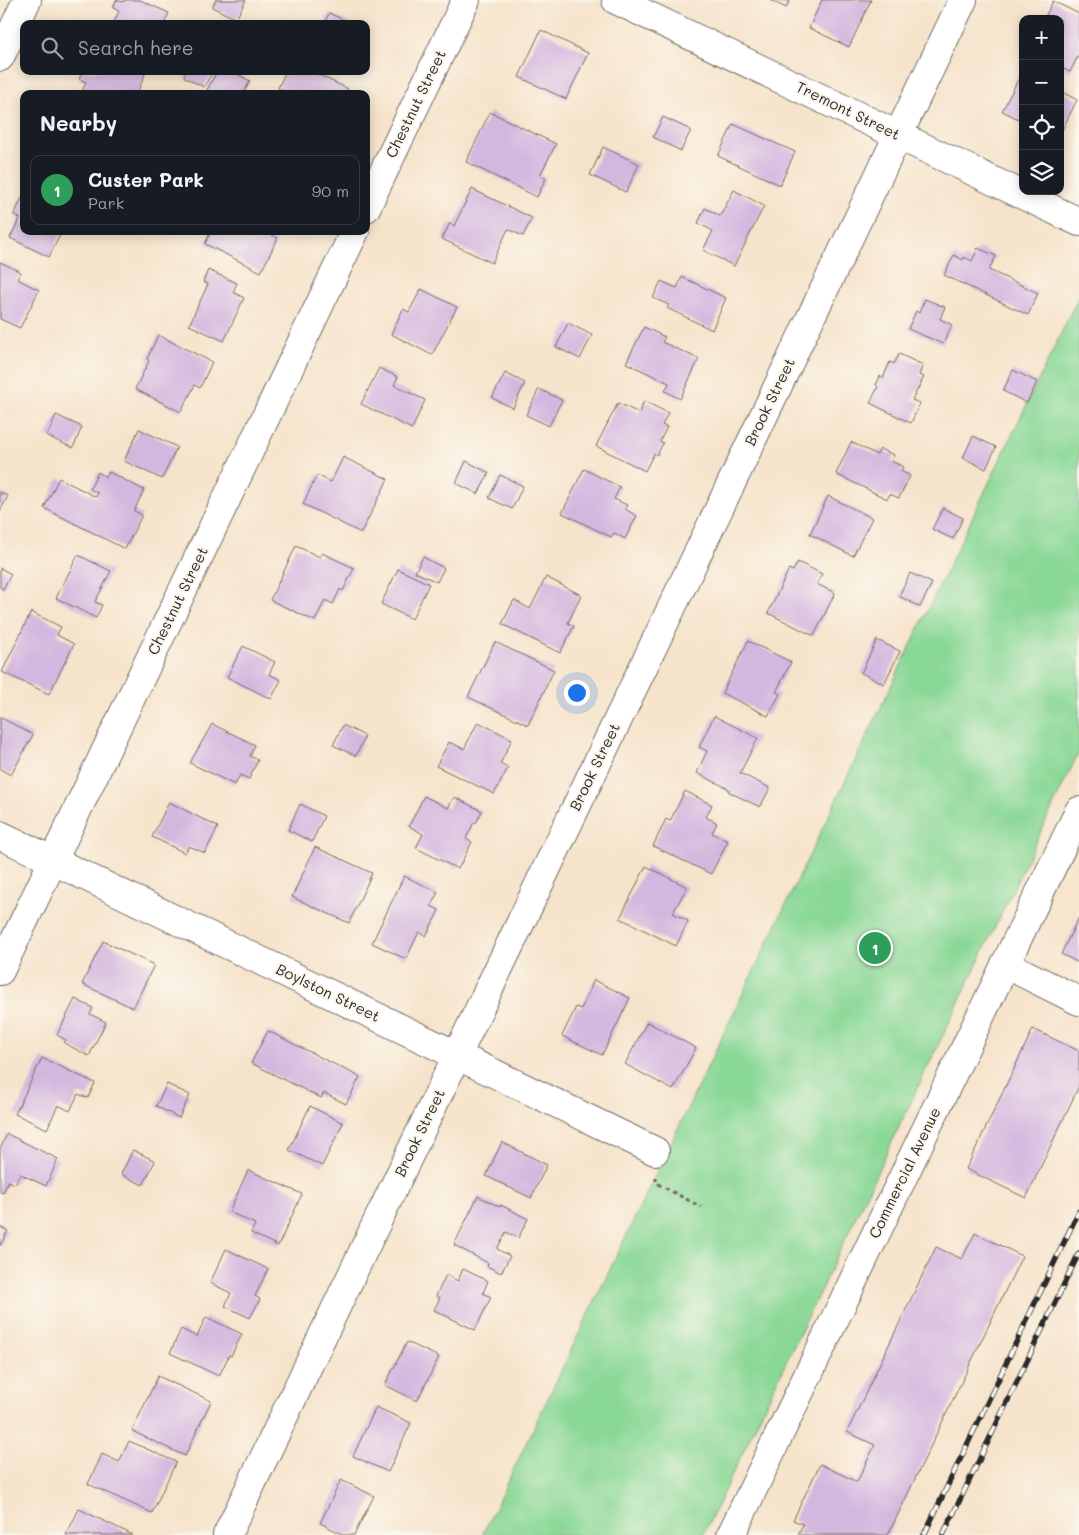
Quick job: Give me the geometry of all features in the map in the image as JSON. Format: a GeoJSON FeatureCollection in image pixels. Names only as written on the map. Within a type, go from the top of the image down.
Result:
{"type":"FeatureCollection","features":[{"type":"Feature","properties":{"kind":"street"},"geometry":{"type":"LineString","coordinates":[[0,57],[27,0]]}},
{"type":"Feature","properties":{"kind":"street","name":"Chestnut Street"},"geometry":{"type":"LineString","coordinates":[[370,200],[466,0]]}},
{"type":"Feature","properties":{"kind":"street","name":"Tremont Street"},"geometry":{"type":"LineString","coordinates":[[616,0],[1079,222]]}},
{"type":"Feature","properties":{"kind":"street","name":"Brook Street"},"geometry":{"type":"LineString","coordinates":[[227,1535],[963,0]]}},
{"type":"Feature","properties":{"kind":"street","name":"Chestnut Street"},"geometry":{"type":"LineString","coordinates":[[0,970],[353,235]]}},
{"type":"Feature","properties":{"kind":"street","name":"Commercial Avenue"},"geometry":{"type":"LineString","coordinates":[[731,1535],[1079,811]]}},
{"type":"Feature","properties":{"kind":"street","name":"Boylston Street"},"geometry":{"type":"LineString","coordinates":[[0,835],[655,1151]]}},
{"type":"Feature","properties":{"kind":"street"},"geometry":{"type":"LineString","coordinates":[[1005,964],[1079,1001]]}},
{"type":"Feature","properties":{"kind":"path"},"geometry":{"type":"LineString","coordinates":[[655,1151],[656,1183],[701,1207]]}},
{"type":"Feature","properties":{"kind":"green space"},"geometry":{"type":"Polygon","coordinates":[[[1079,296],[1079,752],[703,1535],[482,1535],[1079,296]]]}},
{"type":"Feature","properties":{"kind":"building"},"geometry":{"type":"Polygon","coordinates":[[[116,0],[123,2],[124,0],[140,0],[169,13],[166,20],[115,20],[119,11],[113,8],[116,0]]]}},
{"type":"Feature","properties":{"kind":"building"},"geometry":{"type":"Polygon","coordinates":[[[216,0],[246,0],[236,19],[212,7],[216,0]]]}},
{"type":"Feature","properties":{"kind":"building"},"geometry":{"type":"Polygon","coordinates":[[[770,0],[790,0],[786,8],[770,0]]]}},
{"type":"Feature","properties":{"kind":"building"},"geometry":{"type":"Polygon","coordinates":[[[822,0],[871,0],[849,47],[809,28],[822,0]]]}},
{"type":"Feature","properties":{"kind":"building"},"geometry":{"type":"Polygon","coordinates":[[[1053,1],[1079,14],[1079,54],[1070,72],[1064,69],[1064,15],[1046,15],[1053,1]]]}},
{"type":"Feature","properties":{"kind":"building"},"geometry":{"type":"Polygon","coordinates":[[[329,13],[344,20],[326,20],[329,13]]]}},
{"type":"Feature","properties":{"kind":"building"},"geometry":{"type":"Polygon","coordinates":[[[541,30],[588,53],[566,99],[519,77],[541,30]]]}},
{"type":"Feature","properties":{"kind":"building"},"geometry":{"type":"Polygon","coordinates":[[[81,75],[145,75],[138,90],[83,90],[86,82],[79,79],[81,75]]]}},
{"type":"Feature","properties":{"kind":"building"},"geometry":{"type":"Polygon","coordinates":[[[185,75],[211,75],[204,87],[184,77],[185,75]]]}},
{"type":"Feature","properties":{"kind":"building"},"geometry":{"type":"Polygon","coordinates":[[[215,75],[239,75],[250,81],[245,90],[207,90],[215,75]]]}},
{"type":"Feature","properties":{"kind":"building"},"geometry":{"type":"Polygon","coordinates":[[[284,75],[319,75],[348,89],[282,90],[278,88],[284,75]]]}},
{"type":"Feature","properties":{"kind":"building"},"geometry":{"type":"Polygon","coordinates":[[[1019,78],[1019,119],[1002,111],[1019,78]]]}},
{"type":"Feature","properties":{"kind":"building"},"geometry":{"type":"Polygon","coordinates":[[[1064,93],[1077,100],[1064,126],[1064,93]]]}},
{"type":"Feature","properties":{"kind":"building"},"geometry":{"type":"Polygon","coordinates":[[[490,112],[556,144],[540,175],[546,178],[537,197],[466,162],[490,112]]]}},
{"type":"Feature","properties":{"kind":"building"},"geometry":{"type":"Polygon","coordinates":[[[663,117],[691,130],[681,151],[653,137],[663,117]]]}},
{"type":"Feature","properties":{"kind":"building"},"geometry":{"type":"Polygon","coordinates":[[[733,124],[795,152],[780,185],[718,156],[733,124]]]}},
{"type":"Feature","properties":{"kind":"building"},"geometry":{"type":"Polygon","coordinates":[[[603,147],[639,164],[626,192],[590,175],[603,147]]]}},
{"type":"Feature","properties":{"kind":"building"},"geometry":{"type":"Polygon","coordinates":[[[472,189],[532,218],[523,236],[508,229],[492,263],[442,239],[450,223],[454,226],[472,189]]]}},
{"type":"Feature","properties":{"kind":"building"},"geometry":{"type":"Polygon","coordinates":[[[734,190],[764,206],[734,266],[703,250],[713,231],[698,223],[705,208],[720,216],[734,190]]]}},
{"type":"Feature","properties":{"kind":"building"},"geometry":{"type":"Polygon","coordinates":[[[20,202],[20,218],[14,215],[20,202]]]}},
{"type":"Feature","properties":{"kind":"building"},"geometry":{"type":"Polygon","coordinates":[[[20,218],[20,235],[60,235],[49,257],[10,238],[20,218]]]}},
{"type":"Feature","properties":{"kind":"building"},"geometry":{"type":"Polygon","coordinates":[[[209,235],[272,235],[278,238],[261,272],[205,244],[209,235]]]}},
{"type":"Feature","properties":{"kind":"building"},"geometry":{"type":"Polygon","coordinates":[[[978,248],[996,256],[989,270],[1038,293],[1028,315],[944,275],[954,255],[963,260],[964,257],[972,261],[978,248]]]}},
{"type":"Feature","properties":{"kind":"building"},"geometry":{"type":"Polygon","coordinates":[[[0,262],[21,272],[17,279],[39,290],[20,328],[0,319],[0,262]]]}},
{"type":"Feature","properties":{"kind":"building"},"geometry":{"type":"Polygon","coordinates":[[[208,270],[237,283],[233,292],[244,298],[224,341],[189,325],[208,284],[203,282],[208,270]]]}},
{"type":"Feature","properties":{"kind":"building"},"geometry":{"type":"Polygon","coordinates":[[[682,277],[726,298],[712,330],[667,308],[669,305],[653,298],[661,281],[677,288],[682,277]]]}},
{"type":"Feature","properties":{"kind":"building"},"geometry":{"type":"Polygon","coordinates":[[[421,289],[457,307],[432,355],[391,334],[403,309],[409,312],[421,289]]]}},
{"type":"Feature","properties":{"kind":"building"},"geometry":{"type":"Polygon","coordinates":[[[925,299],[945,307],[940,319],[952,325],[943,344],[908,329],[916,311],[919,313],[925,299]]]}},
{"type":"Feature","properties":{"kind":"building"},"geometry":{"type":"Polygon","coordinates":[[[568,323],[592,335],[580,359],[556,347],[568,323]]]}},
{"type":"Feature","properties":{"kind":"building"},"geometry":{"type":"Polygon","coordinates":[[[644,327],[665,337],[662,342],[699,359],[680,399],[665,391],[669,383],[626,363],[644,327]]]}},
{"type":"Feature","properties":{"kind":"building"},"geometry":{"type":"Polygon","coordinates":[[[158,335],[212,362],[200,388],[195,385],[181,412],[135,389],[149,361],[147,359],[158,335]]]}},
{"type":"Feature","properties":{"kind":"building"},"geometry":{"type":"Polygon","coordinates":[[[899,354],[923,365],[919,375],[924,377],[912,400],[920,403],[911,423],[870,403],[878,387],[876,385],[880,376],[883,378],[890,362],[894,364],[899,354]]]}},
{"type":"Feature","properties":{"kind":"building"},"geometry":{"type":"Polygon","coordinates":[[[379,368],[398,377],[394,385],[425,400],[412,429],[361,404],[379,368]]]}},
{"type":"Feature","properties":{"kind":"building"},"geometry":{"type":"Polygon","coordinates":[[[1013,370],[1037,382],[1027,403],[1003,391],[1013,370]]]}},
{"type":"Feature","properties":{"kind":"building"},"geometry":{"type":"Polygon","coordinates":[[[505,373],[525,383],[513,408],[492,398],[505,373]]]}},
{"type":"Feature","properties":{"kind":"building"},"geometry":{"type":"Polygon","coordinates":[[[539,389],[562,400],[549,426],[526,415],[539,389]]]}},
{"type":"Feature","properties":{"kind":"building"},"geometry":{"type":"Polygon","coordinates":[[[644,401],[668,413],[662,425],[667,427],[660,441],[663,443],[657,455],[654,453],[645,471],[596,446],[618,403],[639,413],[644,401]]]}},
{"type":"Feature","properties":{"kind":"building"},"geometry":{"type":"Polygon","coordinates":[[[56,415],[82,427],[73,448],[47,436],[56,415]]]}},
{"type":"Feature","properties":{"kind":"building"},"geometry":{"type":"Polygon","coordinates":[[[139,429],[177,447],[162,479],[124,461],[139,429]]]}},
{"type":"Feature","properties":{"kind":"building"},"geometry":{"type":"Polygon","coordinates":[[[973,436],[996,447],[986,469],[963,458],[973,436]]]}},
{"type":"Feature","properties":{"kind":"building"},"geometry":{"type":"Polygon","coordinates":[[[851,442],[877,455],[880,449],[894,455],[891,461],[903,467],[901,471],[910,476],[899,498],[890,494],[887,499],[836,474],[851,442]]]}},
{"type":"Feature","properties":{"kind":"building"},"geometry":{"type":"Polygon","coordinates":[[[343,457],[388,479],[361,533],[303,504],[317,475],[331,482],[343,457]]]}},
{"type":"Feature","properties":{"kind":"building"},"geometry":{"type":"Polygon","coordinates":[[[466,461],[489,473],[478,494],[456,483],[466,461]]]}},
{"type":"Feature","properties":{"kind":"building"},"geometry":{"type":"Polygon","coordinates":[[[584,469],[620,487],[614,499],[627,505],[625,509],[637,516],[625,539],[614,533],[611,537],[562,513],[584,469]]]}},
{"type":"Feature","properties":{"kind":"building"},"geometry":{"type":"Polygon","coordinates":[[[98,472],[106,477],[109,472],[144,490],[134,511],[142,515],[125,549],[44,508],[59,478],[96,497],[98,493],[90,489],[98,472]]]}},
{"type":"Feature","properties":{"kind":"building"},"geometry":{"type":"Polygon","coordinates":[[[500,475],[523,486],[512,509],[489,498],[500,475]]]}},
{"type":"Feature","properties":{"kind":"building"},"geometry":{"type":"Polygon","coordinates":[[[0,492],[8,496],[0,511],[0,492]]]}},
{"type":"Feature","properties":{"kind":"building"},"geometry":{"type":"Polygon","coordinates":[[[828,496],[872,518],[853,556],[810,534],[828,496]]]}},
{"type":"Feature","properties":{"kind":"building"},"geometry":{"type":"Polygon","coordinates":[[[943,508],[963,518],[953,539],[932,529],[943,508]]]}},
{"type":"Feature","properties":{"kind":"building"},"geometry":{"type":"Polygon","coordinates":[[[296,546],[320,557],[322,553],[354,568],[343,591],[340,589],[333,604],[325,600],[315,621],[270,600],[296,546]]]}},
{"type":"Feature","properties":{"kind":"building"},"geometry":{"type":"Polygon","coordinates":[[[78,555],[111,571],[95,602],[102,605],[96,618],[56,598],[78,555]]]}},
{"type":"Feature","properties":{"kind":"building"},"geometry":{"type":"Polygon","coordinates":[[[423,557],[444,568],[437,582],[415,572],[423,557]]]}},
{"type":"Feature","properties":{"kind":"building"},"geometry":{"type":"Polygon","coordinates":[[[798,562],[822,574],[817,584],[835,593],[814,636],[768,613],[789,569],[793,571],[798,562]]]}},
{"type":"Feature","properties":{"kind":"building"},"geometry":{"type":"Polygon","coordinates":[[[0,568],[11,574],[3,589],[0,587],[0,568]]]}},
{"type":"Feature","properties":{"kind":"building"},"geometry":{"type":"Polygon","coordinates":[[[398,569],[429,584],[412,619],[381,604],[398,569]]]}},
{"type":"Feature","properties":{"kind":"building"},"geometry":{"type":"Polygon","coordinates":[[[910,573],[932,583],[920,607],[899,596],[910,573]]]}},
{"type":"Feature","properties":{"kind":"building"},"geometry":{"type":"Polygon","coordinates":[[[546,577],[581,595],[568,623],[574,626],[560,653],[502,624],[514,600],[530,609],[546,577]]]}},
{"type":"Feature","properties":{"kind":"building"},"geometry":{"type":"Polygon","coordinates":[[[31,612],[61,627],[57,635],[74,644],[49,694],[2,672],[31,612]]]}},
{"type":"Feature","properties":{"kind":"building"},"geometry":{"type":"Polygon","coordinates":[[[877,640],[900,651],[884,684],[861,673],[877,640]]]}},
{"type":"Feature","properties":{"kind":"building"},"geometry":{"type":"Polygon","coordinates":[[[748,641],[791,662],[776,692],[780,694],[768,716],[722,693],[748,641]]]}},
{"type":"Feature","properties":{"kind":"building"},"geometry":{"type":"Polygon","coordinates":[[[495,642],[554,670],[528,725],[468,697],[495,642]]]}},
{"type":"Feature","properties":{"kind":"building"},"geometry":{"type":"Polygon","coordinates":[[[243,646],[275,662],[269,674],[281,680],[271,699],[227,677],[243,646]]]}},
{"type":"Feature","properties":{"kind":"building"},"geometry":{"type":"Polygon","coordinates":[[[714,716],[758,738],[740,773],[770,788],[760,807],[729,792],[729,789],[697,773],[707,751],[699,747],[714,716]]]}},
{"type":"Feature","properties":{"kind":"building"},"geometry":{"type":"Polygon","coordinates":[[[0,717],[33,735],[11,775],[0,769],[0,717]]]}},
{"type":"Feature","properties":{"kind":"building"},"geometry":{"type":"Polygon","coordinates":[[[478,722],[512,739],[500,764],[508,768],[494,794],[436,766],[449,742],[464,749],[478,722]]]}},
{"type":"Feature","properties":{"kind":"building"},"geometry":{"type":"Polygon","coordinates":[[[212,724],[255,745],[250,756],[258,760],[249,779],[240,775],[235,785],[190,763],[212,724]]]}},
{"type":"Feature","properties":{"kind":"building"},"geometry":{"type":"Polygon","coordinates":[[[343,725],[365,736],[356,756],[333,745],[343,725]]]}},
{"type":"Feature","properties":{"kind":"building"},"geometry":{"type":"Polygon","coordinates":[[[685,791],[712,805],[706,817],[717,823],[712,833],[728,841],[711,874],[653,846],[666,819],[670,821],[685,791]]]}},
{"type":"Feature","properties":{"kind":"building"},"geometry":{"type":"Polygon","coordinates":[[[424,796],[448,808],[454,797],[482,811],[466,839],[472,842],[458,869],[416,848],[423,834],[409,826],[424,796]]]}},
{"type":"Feature","properties":{"kind":"building"},"geometry":{"type":"Polygon","coordinates":[[[169,802],[218,827],[205,853],[189,846],[185,853],[152,837],[169,802]]]}},
{"type":"Feature","properties":{"kind":"building"},"geometry":{"type":"Polygon","coordinates":[[[300,804],[324,816],[312,842],[288,830],[300,804]]]}},
{"type":"Feature","properties":{"kind":"building"},"geometry":{"type":"Polygon","coordinates":[[[315,847],[372,873],[349,923],[292,897],[315,847]]]}},
{"type":"Feature","properties":{"kind":"building"},"geometry":{"type":"Polygon","coordinates":[[[646,866],[687,887],[673,913],[688,921],[676,946],[620,918],[646,866]]]}},
{"type":"Feature","properties":{"kind":"building"},"geometry":{"type":"Polygon","coordinates":[[[404,876],[438,892],[431,906],[439,910],[426,936],[419,932],[406,959],[372,943],[404,876]]]}},
{"type":"Feature","properties":{"kind":"building"},"geometry":{"type":"Polygon","coordinates":[[[1079,917],[1079,963],[1061,954],[1079,917]]]}},
{"type":"Feature","properties":{"kind":"building"},"geometry":{"type":"Polygon","coordinates":[[[103,941],[154,965],[133,1008],[82,984],[103,941]]]}},
{"type":"Feature","properties":{"kind":"building"},"geometry":{"type":"Polygon","coordinates":[[[594,980],[630,998],[602,1055],[562,1036],[576,1007],[581,1009],[594,980]]]}},
{"type":"Feature","properties":{"kind":"building"},"geometry":{"type":"Polygon","coordinates":[[[75,999],[93,1008],[90,1014],[106,1022],[89,1056],[64,1043],[66,1040],[57,1035],[75,999]]]}},
{"type":"Feature","properties":{"kind":"building"},"geometry":{"type":"Polygon","coordinates":[[[647,1022],[696,1048],[673,1090],[625,1064],[647,1022]]]}},
{"type":"Feature","properties":{"kind":"building"},"geometry":{"type":"Polygon","coordinates":[[[1033,1029],[1079,1051],[1079,1086],[1026,1198],[966,1169],[1033,1029]]]}},
{"type":"Feature","properties":{"kind":"building"},"geometry":{"type":"Polygon","coordinates":[[[268,1031],[360,1077],[346,1104],[324,1093],[321,1098],[251,1063],[268,1031]]]}},
{"type":"Feature","properties":{"kind":"building"},"geometry":{"type":"Polygon","coordinates":[[[42,1058],[95,1083],[88,1098],[78,1094],[70,1111],[58,1105],[47,1129],[15,1114],[42,1058]]]}},
{"type":"Feature","properties":{"kind":"building"},"geometry":{"type":"Polygon","coordinates":[[[167,1084],[190,1095],[179,1118],[156,1106],[167,1084]]]}},
{"type":"Feature","properties":{"kind":"building"},"geometry":{"type":"Polygon","coordinates":[[[310,1106],[343,1123],[322,1166],[289,1150],[310,1106]]]}},
{"type":"Feature","properties":{"kind":"building"},"geometry":{"type":"Polygon","coordinates":[[[7,1134],[58,1159],[46,1186],[20,1174],[15,1184],[8,1181],[3,1193],[0,1192],[0,1149],[7,1134]]]}},
{"type":"Feature","properties":{"kind":"building"},"geometry":{"type":"Polygon","coordinates":[[[502,1142],[547,1165],[531,1198],[486,1176],[502,1142]]]}},
{"type":"Feature","properties":{"kind":"building"},"geometry":{"type":"Polygon","coordinates":[[[133,1150],[155,1161],[143,1185],[121,1174],[133,1150]]]}},
{"type":"Feature","properties":{"kind":"building"},"geometry":{"type":"Polygon","coordinates":[[[248,1170],[302,1194],[278,1246],[251,1233],[255,1224],[229,1212],[248,1170]]]}},
{"type":"Feature","properties":{"kind":"building"},"geometry":{"type":"Polygon","coordinates":[[[478,1196],[528,1219],[518,1238],[506,1232],[497,1249],[510,1256],[501,1273],[487,1266],[488,1263],[454,1245],[478,1196]]]}},
{"type":"Feature","properties":{"kind":"building"},"geometry":{"type":"Polygon","coordinates":[[[0,1227],[8,1231],[0,1246],[0,1227]]]}},
{"type":"Feature","properties":{"kind":"building"},"geometry":{"type":"Polygon","coordinates":[[[975,1233],[1022,1256],[888,1535],[798,1535],[803,1524],[793,1520],[820,1464],[857,1482],[875,1445],[847,1432],[936,1247],[962,1259],[975,1233]]]}},
{"type":"Feature","properties":{"kind":"building"},"geometry":{"type":"Polygon","coordinates":[[[226,1249],[268,1269],[255,1296],[260,1299],[250,1318],[225,1306],[231,1293],[210,1283],[226,1249]]]}},
{"type":"Feature","properties":{"kind":"building"},"geometry":{"type":"Polygon","coordinates":[[[463,1269],[488,1281],[483,1293],[491,1297],[475,1330],[434,1310],[440,1298],[436,1296],[446,1275],[458,1281],[463,1269]]]}},
{"type":"Feature","properties":{"kind":"building"},"geometry":{"type":"Polygon","coordinates":[[[206,1317],[242,1334],[219,1376],[170,1353],[181,1329],[197,1337],[206,1317]]]}},
{"type":"Feature","properties":{"kind":"building"},"geometry":{"type":"Polygon","coordinates":[[[407,1342],[439,1357],[417,1401],[385,1385],[407,1342]]]}},
{"type":"Feature","properties":{"kind":"building"},"geometry":{"type":"Polygon","coordinates":[[[158,1376],[211,1401],[185,1456],[132,1431],[158,1376]]]}},
{"type":"Feature","properties":{"kind":"building"},"geometry":{"type":"Polygon","coordinates":[[[376,1407],[411,1423],[388,1472],[353,1456],[376,1407]]]}},
{"type":"Feature","properties":{"kind":"building"},"geometry":{"type":"Polygon","coordinates":[[[129,1441],[176,1462],[152,1513],[88,1484],[102,1454],[119,1462],[129,1441]]]}},
{"type":"Feature","properties":{"kind":"building"},"geometry":{"type":"Polygon","coordinates":[[[341,1480],[374,1496],[354,1535],[344,1535],[320,1523],[341,1480]]]}},
{"type":"Feature","properties":{"kind":"building"},"geometry":{"type":"Polygon","coordinates":[[[79,1509],[133,1535],[66,1535],[79,1509]]]}},
{"type":"Feature","properties":{"kind":"railway"},"geometry":{"type":"LineString","coordinates":[[924,1535],[1079,1211]]}},
{"type":"Feature","properties":{"kind":"railway"},"geometry":{"type":"LineString","coordinates":[[943,1535],[1079,1253]]}},
{"type":"Feature","properties":{"kind":"place","name":"Custer Park"},"geometry":{"type":"Point","coordinates":[875,948]}}]}
